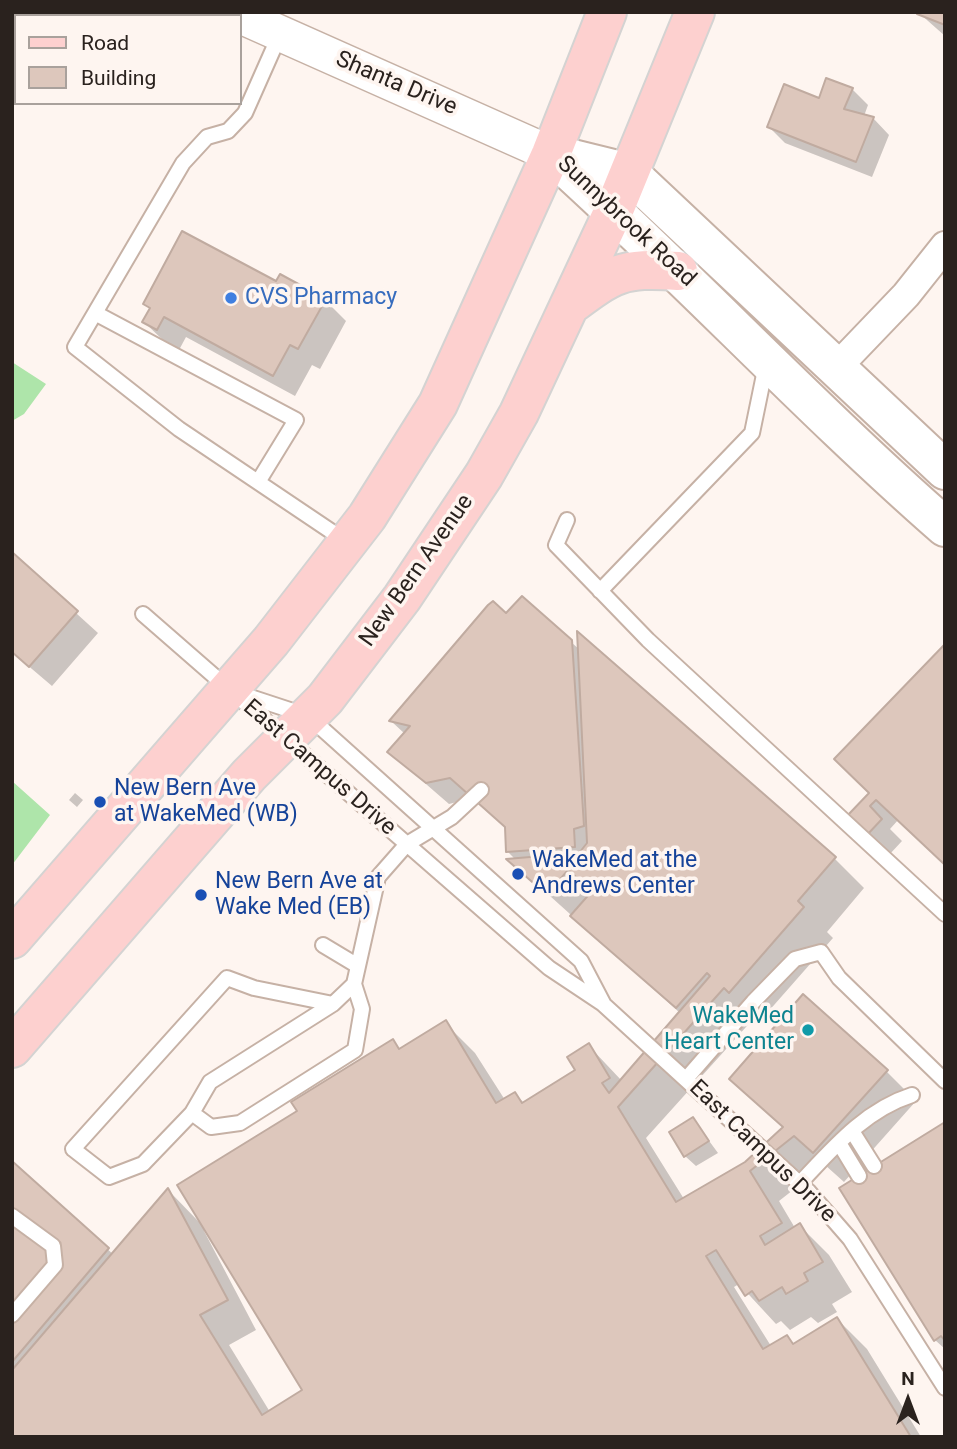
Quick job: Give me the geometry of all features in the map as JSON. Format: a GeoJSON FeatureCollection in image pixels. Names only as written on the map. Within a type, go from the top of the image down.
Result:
{"type":"FeatureCollection","features":[{"type":"Feature","properties":{"kind":"main road"},"geometry":{"type":"LineString","coordinates":[[12,939],[271,641],[368,517],[438,404],[551,154],[607,12]]}},
{"type":"Feature","properties":{"kind":"main road","name":"New Bern Avenue"},"geometry":{"type":"LineString","coordinates":[[12,1048],[249,775],[325,699],[402,598],[484,475],[519,413],[614,210],[695,12]]}},
{"type":"Feature","properties":{"kind":"main road","name":"Sunnybrook Road"},"geometry":{"type":"LineString","coordinates":[[551,154],[629,173],[945,470]]}},
{"type":"Feature","properties":{"kind":"main road","name":"Sunnybrook Road"},"geometry":{"type":"LineString","coordinates":[[551,154],[614,210],[894,482],[945,527]]}},
{"type":"Feature","properties":{"kind":"main road"},"geometry":{"type":"LineString","coordinates":[[568,307],[608,277],[624,271],[646,268],[678,271]]}},
{"type":"Feature","properties":{"kind":"street","name":"Shanta Drive"},"geometry":{"type":"LineString","coordinates":[[242,17],[551,154]]}},
{"type":"Feature","properties":{"kind":"street"},"geometry":{"type":"LineString","coordinates":[[837,367],[906,295],[945,246]]}},
{"type":"Feature","properties":{"kind":"lane"},"geometry":{"type":"LineString","coordinates":[[280,34],[245,113],[228,131],[207,137],[183,163],[75,347],[178,429],[348,542]]}},
{"type":"Feature","properties":{"kind":"lane"},"geometry":{"type":"LineString","coordinates":[[95,313],[296,420],[258,482]]}},
{"type":"Feature","properties":{"kind":"lane"},"geometry":{"type":"LineString","coordinates":[[600,591],[752,433],[765,381],[766,357]]}},
{"type":"Feature","properties":{"kind":"lane"},"geometry":{"type":"LineString","coordinates":[[567,520],[556,545],[600,591],[648,640],[945,914]]}},
{"type":"Feature","properties":{"kind":"lane"},"geometry":{"type":"LineString","coordinates":[[143,614],[227,689]]}},
{"type":"Feature","properties":{"kind":"lane","name":"East Campus Drive"},"geometry":{"type":"LineString","coordinates":[[227,689],[297,728],[435,828],[580,961],[603,1004]]}},
{"type":"Feature","properties":{"kind":"lane","name":"East Campus Drive"},"geometry":{"type":"LineString","coordinates":[[227,689],[297,728],[407,844],[549,968],[603,1004],[800,1183],[850,1239],[945,1388]]}},
{"type":"Feature","properties":{"kind":"lane"},"geometry":{"type":"LineString","coordinates":[[192,1112],[211,1127],[240,1123],[355,1050],[362,1009],[354,984],[378,877],[407,844],[435,828],[481,790]]}},
{"type":"Feature","properties":{"kind":"lane"},"geometry":{"type":"LineString","coordinates":[[323,945],[358,966]]}},
{"type":"Feature","properties":{"kind":"lane"},"geometry":{"type":"LineString","coordinates":[[686,1079],[753,1002],[795,959],[821,952],[839,978],[945,1081]]}},
{"type":"Feature","properties":{"kind":"lane"},"geometry":{"type":"LineString","coordinates":[[333,1004],[254,988],[227,978],[73,1149],[109,1177],[143,1164],[192,1112],[210,1082],[333,1004],[354,984]]}},
{"type":"Feature","properties":{"kind":"lane"},"geometry":{"type":"LineString","coordinates":[[800,1183],[852,1131],[889,1102],[912,1095]]}},
{"type":"Feature","properties":{"kind":"lane"},"geometry":{"type":"LineString","coordinates":[[852,1131],[874,1166]]}},
{"type":"Feature","properties":{"kind":"lane"},"geometry":{"type":"LineString","coordinates":[[839,1143],[859,1176]]}},
{"type":"Feature","properties":{"kind":"lane"},"geometry":{"type":"LineString","coordinates":[[12,1216],[52,1246],[55,1265],[12,1315]]}},
{"type":"Feature","properties":{"kind":"green space"},"geometry":{"type":"Polygon","coordinates":[[[12,362],[46,384],[24,414],[12,421],[12,362]]]}},
{"type":"Feature","properties":{"kind":"green space"},"geometry":{"type":"Polygon","coordinates":[[[12,781],[50,815],[12,865],[12,781]]]}},
{"type":"Feature","properties":{"kind":"building"},"geometry":{"type":"Polygon","coordinates":[[[945,12],[945,25],[917,14],[945,12]]]}},
{"type":"Feature","properties":{"kind":"building"},"geometry":{"type":"Polygon","coordinates":[[[826,78],[853,88],[844,109],[874,117],[856,162],[767,127],[784,84],[819,98],[826,78]]]}},
{"type":"Feature","properties":{"kind":"building"},"geometry":{"type":"Polygon","coordinates":[[[182,231],[276,281],[280,274],[326,299],[298,349],[290,345],[273,376],[164,317],[157,330],[142,322],[150,308],[143,304],[182,231]]]}},
{"type":"Feature","properties":{"kind":"building"},"geometry":{"type":"Polygon","coordinates":[[[12,552],[78,611],[29,667],[12,652],[12,552]]]}},
{"type":"Feature","properties":{"kind":"building"},"geometry":{"type":"Polygon","coordinates":[[[522,596],[572,640],[584,826],[574,829],[575,847],[506,852],[505,827],[450,778],[426,783],[387,752],[410,726],[389,721],[488,605],[493,601],[506,613],[522,596]]]}},
{"type":"Feature","properties":{"kind":"building","name":"WakeMed Heart Center"},"geometry":{"type":"Polygon","coordinates":[[[577,631],[836,857],[798,901],[804,907],[729,993],[724,988],[618,1107],[676,1202],[745,1162],[783,1127],[729,1079],[803,994],[888,1070],[813,1153],[794,1136],[750,1171],[782,1223],[760,1236],[765,1245],[800,1223],[823,1262],[804,1273],[808,1281],[786,1294],[782,1287],[759,1301],[752,1291],[745,1296],[716,1250],[706,1256],[763,1349],[787,1335],[793,1344],[837,1317],[911,1437],[12,1437],[12,1370],[168,1188],[228,1300],[200,1315],[262,1415],[302,1390],[177,1185],[297,1111],[291,1102],[393,1039],[399,1049],[446,1020],[496,1103],[515,1092],[522,1103],[575,1070],[567,1057],[589,1043],[610,1078],[602,1083],[609,1093],[710,976],[707,973],[676,1008],[570,916],[592,891],[568,870],[547,895],[506,859],[579,853],[587,843],[577,631]]]}},
{"type":"Feature","properties":{"kind":"building"},"geometry":{"type":"Polygon","coordinates":[[[945,644],[945,865],[876,800],[870,806],[882,819],[867,835],[847,816],[869,793],[834,759],[945,644]]]}},
{"type":"Feature","properties":{"kind":"building"},"geometry":{"type":"Polygon","coordinates":[[[693,1117],[709,1141],[684,1157],[669,1132],[693,1117]]]}},
{"type":"Feature","properties":{"kind":"building"},"geometry":{"type":"Polygon","coordinates":[[[945,1122],[945,1341],[941,1336],[934,1341],[839,1188],[945,1122]]]}},
{"type":"Feature","properties":{"kind":"building"},"geometry":{"type":"Polygon","coordinates":[[[12,1161],[109,1248],[12,1362],[12,1161]]]}},
{"type":"Feature","properties":{"kind":"place","name":"CVS Pharmacy"},"geometry":{"type":"Point","coordinates":[231,298]}},
{"type":"Feature","properties":{"kind":"place","name":"New Bern Ave at WakeMed (WB)"},"geometry":{"type":"Point","coordinates":[100,802]}},
{"type":"Feature","properties":{"kind":"place","name":"WakeMed at the Andrews Center"},"geometry":{"type":"Point","coordinates":[518,874]}},
{"type":"Feature","properties":{"kind":"place","name":"New Bern Ave at Wake Med (EB)"},"geometry":{"type":"Point","coordinates":[201,895]}},
{"type":"Feature","properties":{"kind":"place","name":"WakeMed Heart Center"},"geometry":{"type":"Point","coordinates":[808,1030]}}]}
